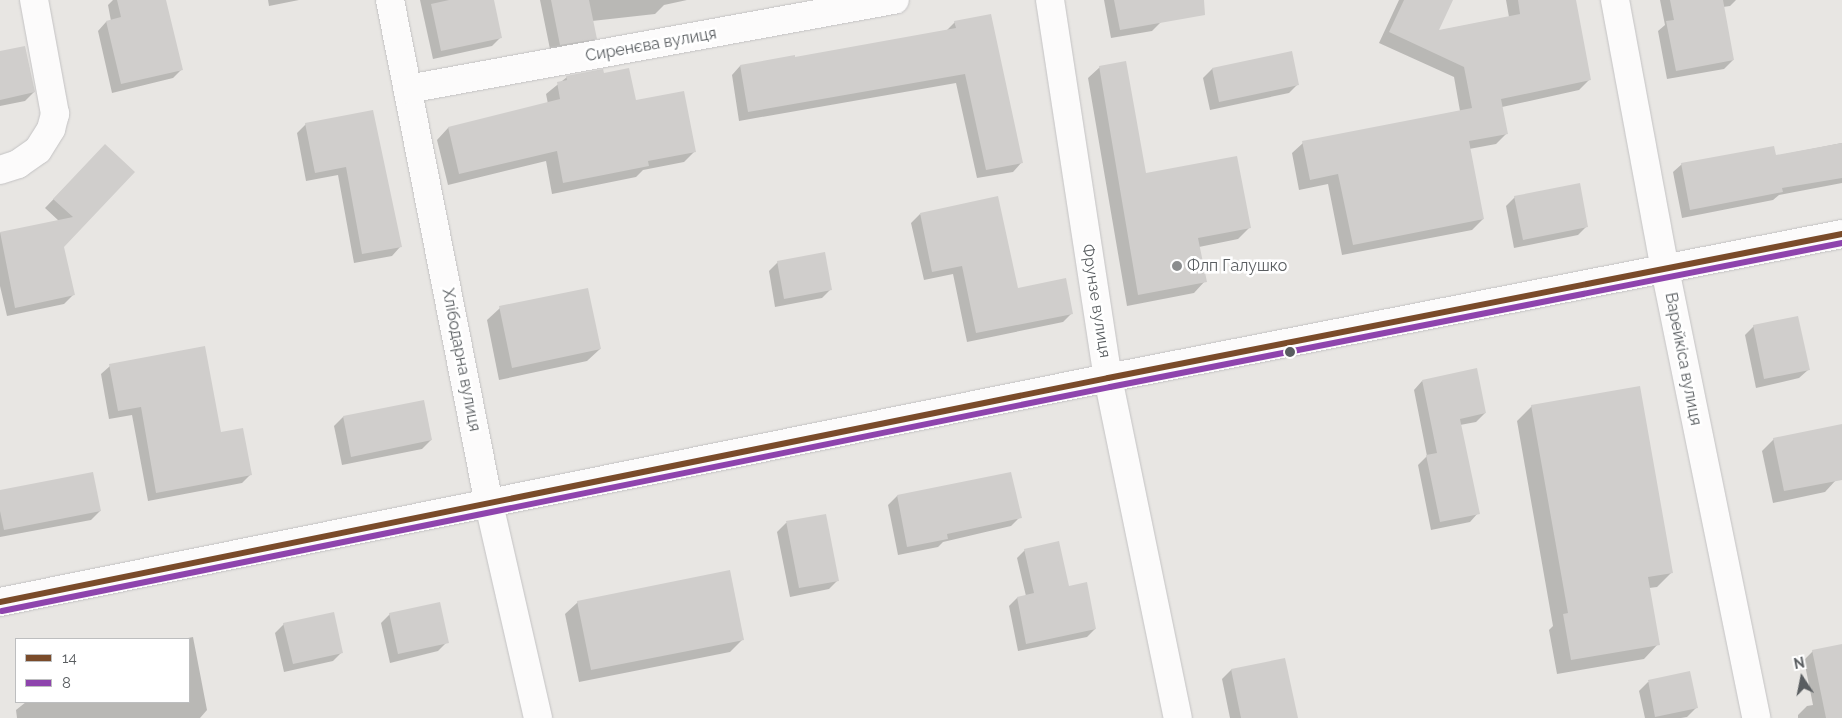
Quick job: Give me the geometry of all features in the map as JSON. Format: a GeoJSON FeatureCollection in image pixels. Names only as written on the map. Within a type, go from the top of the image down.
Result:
{"type":"FeatureCollection","features":[{"type":"Feature","properties":{"kind":"street"},"geometry":{"type":"LineString","coordinates":[[0,170],[18,164],[38,150],[51,129],[55,114],[34,0]]}},
{"type":"Feature","properties":{"kind":"street","name":"Хлібодарна вулиця"},"geometry":{"type":"LineString","coordinates":[[390,0],[489,504],[538,718]]}},
{"type":"Feature","properties":{"kind":"street","name":"Сиренєва вулиця"},"geometry":{"type":"LineString","coordinates":[[408,89],[895,0]]}},
{"type":"Feature","properties":{"kind":"street","name":"Фрунзе вулиця"},"geometry":{"type":"LineString","coordinates":[[1050,0],[1108,378],[1178,718]]}},
{"type":"Feature","properties":{"kind":"street","name":"Варейкіса вулиця"},"geometry":{"type":"LineString","coordinates":[[1615,0],[1665,269],[1756,718]]}},
{"type":"Feature","properties":{"kind":"street"},"geometry":{"type":"LineString","coordinates":[[0,602],[1108,378],[1842,234]]}},
{"type":"Feature","properties":{"kind":"building"},"geometry":{"type":"Polygon","coordinates":[[[117,0],[166,0],[183,70],[121,84],[106,21],[121,17],[117,0]]]}},
{"type":"Feature","properties":{"kind":"building"},"geometry":{"type":"Polygon","coordinates":[[[449,0],[494,0],[502,38],[441,51],[431,4],[449,0]]]}},
{"type":"Feature","properties":{"kind":"building"},"geometry":{"type":"Polygon","coordinates":[[[551,0],[589,0],[597,39],[560,45],[551,0]]]}},
{"type":"Feature","properties":{"kind":"building"},"geometry":{"type":"Polygon","coordinates":[[[1114,0],[1204,0],[1205,15],[1120,30],[1114,0]]]}},
{"type":"Feature","properties":{"kind":"building"},"geometry":{"type":"Polygon","coordinates":[[[1404,0],[1453,0],[1439,30],[1520,14],[1518,0],[1576,0],[1591,80],[1501,99],[1508,134],[1469,141],[1484,219],[1353,245],[1338,174],[1310,180],[1302,141],[1472,108],[1464,67],[1389,32],[1404,0]]]}},
{"type":"Feature","properties":{"kind":"building"},"geometry":{"type":"Polygon","coordinates":[[[1670,0],[1723,0],[1734,60],[1676,71],[1666,21],[1674,20],[1670,0]]]}},
{"type":"Feature","properties":{"kind":"building"},"geometry":{"type":"Polygon","coordinates":[[[991,14],[1023,163],[986,170],[965,74],[748,112],[740,65],[956,28],[954,21],[991,14]]]}},
{"type":"Feature","properties":{"kind":"building"},"geometry":{"type":"Polygon","coordinates":[[[25,46],[35,92],[0,100],[0,51],[25,46]]]}},
{"type":"Feature","properties":{"kind":"building"},"geometry":{"type":"Polygon","coordinates":[[[1292,51],[1299,85],[1219,102],[1212,68],[1292,51]]]}},
{"type":"Feature","properties":{"kind":"building"},"geometry":{"type":"Polygon","coordinates":[[[1126,61],[1146,173],[1237,156],[1251,228],[1198,238],[1207,282],[1138,295],[1099,66],[1126,61]]]}},
{"type":"Feature","properties":{"kind":"building"},"geometry":{"type":"Polygon","coordinates":[[[629,68],[636,100],[684,91],[696,152],[648,161],[649,166],[563,183],[557,151],[459,174],[448,127],[560,99],[557,82],[567,80],[566,76],[603,69],[604,73],[629,68]]]}},
{"type":"Feature","properties":{"kind":"building"},"geometry":{"type":"Polygon","coordinates":[[[373,110],[402,247],[362,254],[346,167],[315,173],[305,123],[373,110]]]}},
{"type":"Feature","properties":{"kind":"building"},"geometry":{"type":"Polygon","coordinates":[[[1842,143],[1842,178],[1782,188],[1783,192],[1690,210],[1681,163],[1774,146],[1776,155],[1842,143]]]}},
{"type":"Feature","properties":{"kind":"building"},"geometry":{"type":"Polygon","coordinates":[[[105,144],[135,172],[64,247],[75,295],[15,308],[0,232],[73,217],[53,199],[105,144]]]}},
{"type":"Feature","properties":{"kind":"building"},"geometry":{"type":"Polygon","coordinates":[[[1580,183],[1588,227],[1523,240],[1514,196],[1580,183]]]}},
{"type":"Feature","properties":{"kind":"building"},"geometry":{"type":"Polygon","coordinates":[[[998,196],[1018,288],[1066,278],[1073,314],[976,333],[962,266],[932,272],[920,213],[998,196]]]}},
{"type":"Feature","properties":{"kind":"building"},"geometry":{"type":"Polygon","coordinates":[[[825,252],[832,290],[784,299],[777,261],[825,252]]]}},
{"type":"Feature","properties":{"kind":"building"},"geometry":{"type":"Polygon","coordinates":[[[588,288],[601,349],[512,368],[499,306],[588,288]]]}},
{"type":"Feature","properties":{"kind":"building"},"geometry":{"type":"Polygon","coordinates":[[[1798,316],[1810,370],[1764,379],[1753,325],[1798,316]]]}},
{"type":"Feature","properties":{"kind":"building"},"geometry":{"type":"Polygon","coordinates":[[[205,346],[221,432],[243,428],[252,475],[156,493],[141,407],[118,411],[109,364],[205,346]]]}},
{"type":"Feature","properties":{"kind":"building"},"geometry":{"type":"Polygon","coordinates":[[[1477,368],[1486,413],[1460,419],[1480,514],[1440,522],[1426,455],[1437,453],[1422,380],[1477,368]]]}},
{"type":"Feature","properties":{"kind":"building"},"geometry":{"type":"Polygon","coordinates":[[[1640,386],[1673,573],[1648,577],[1660,645],[1571,660],[1563,614],[1568,613],[1531,405],[1640,386]]]}},
{"type":"Feature","properties":{"kind":"building"},"geometry":{"type":"Polygon","coordinates":[[[424,400],[432,440],[351,457],[343,416],[424,400]]]}},
{"type":"Feature","properties":{"kind":"building"},"geometry":{"type":"Polygon","coordinates":[[[1842,424],[1842,480],[1784,491],[1773,438],[1842,424]]]}},
{"type":"Feature","properties":{"kind":"building"},"geometry":{"type":"Polygon","coordinates":[[[93,472],[101,511],[4,530],[0,511],[0,490],[93,472]]]}},
{"type":"Feature","properties":{"kind":"building"},"geometry":{"type":"Polygon","coordinates":[[[1011,472],[1022,518],[947,534],[948,539],[907,547],[897,495],[1011,472]]]}},
{"type":"Feature","properties":{"kind":"building"},"geometry":{"type":"Polygon","coordinates":[[[826,514],[839,581],[799,588],[786,521],[826,514]]]}},
{"type":"Feature","properties":{"kind":"building"},"geometry":{"type":"Polygon","coordinates":[[[1059,541],[1069,586],[1087,582],[1096,629],[1026,644],[1017,597],[1034,593],[1024,549],[1059,541]]]}},
{"type":"Feature","properties":{"kind":"building"},"geometry":{"type":"Polygon","coordinates":[[[730,570],[744,640],[591,670],[577,601],[730,570]]]}},
{"type":"Feature","properties":{"kind":"building"},"geometry":{"type":"Polygon","coordinates":[[[440,602],[449,643],[398,654],[389,613],[440,602]]]}},
{"type":"Feature","properties":{"kind":"building"},"geometry":{"type":"Polygon","coordinates":[[[334,612],[343,653],[293,664],[283,623],[334,612]]]}},
{"type":"Feature","properties":{"kind":"building"},"geometry":{"type":"Polygon","coordinates":[[[1842,644],[1842,718],[1826,718],[1812,650],[1842,644]]]}},
{"type":"Feature","properties":{"kind":"building"},"geometry":{"type":"Polygon","coordinates":[[[1285,658],[1298,718],[1241,718],[1231,669],[1285,658]]]}},
{"type":"Feature","properties":{"kind":"building"},"geometry":{"type":"Polygon","coordinates":[[[1690,671],[1698,708],[1655,717],[1648,680],[1690,671]]]}},
{"type":"Feature","properties":{"kind":"transit line","name":"14"},"geometry":{"type":"LineString","coordinates":[[0,602],[1108,378],[1842,234]]}},
{"type":"Feature","properties":{"kind":"transit line","name":"8"},"geometry":{"type":"LineString","coordinates":[[2,611],[1110,387],[1842,243]]}},
{"type":"Feature","properties":{"kind":"place","name":"Флп Галушко"},"geometry":{"type":"Point","coordinates":[1177,266]}}]}
